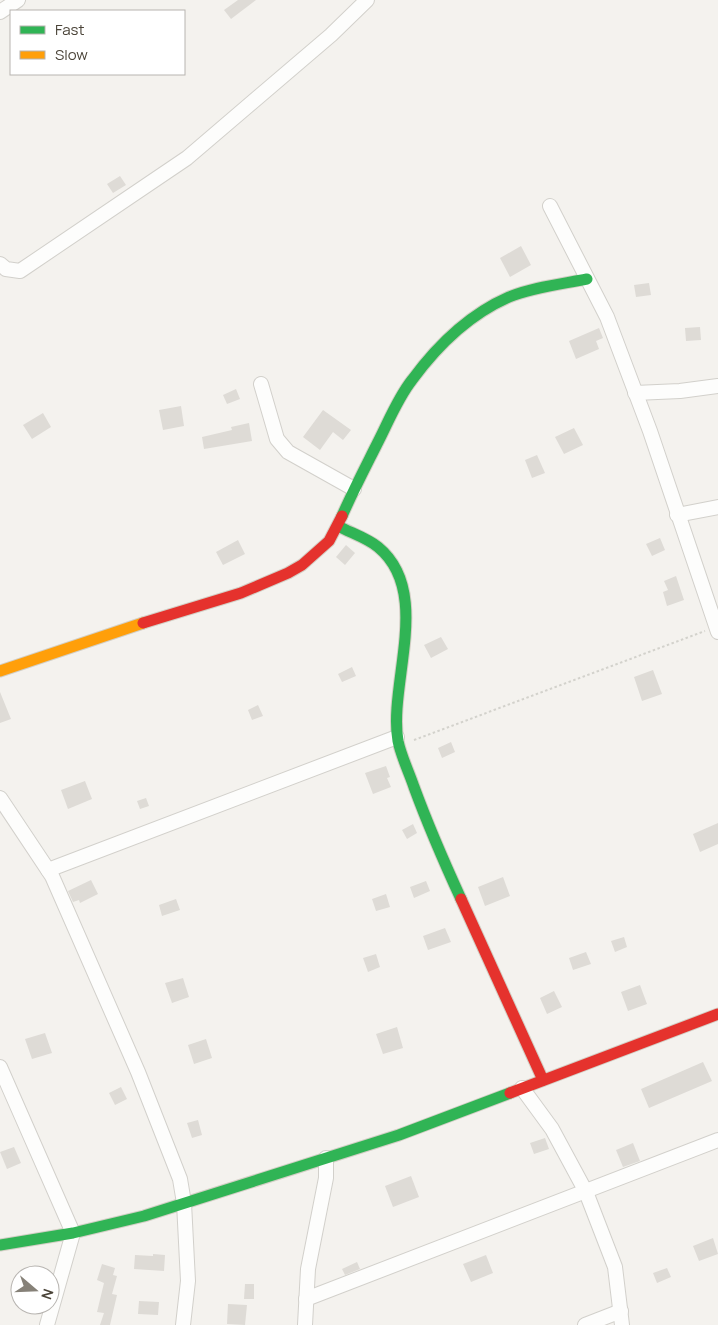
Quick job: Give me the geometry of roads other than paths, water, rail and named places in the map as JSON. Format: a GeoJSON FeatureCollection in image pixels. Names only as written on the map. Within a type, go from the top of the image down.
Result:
{"type":"FeatureCollection","features":[{"type":"Feature","properties":{"kind":"street"},"geometry":{"type":"LineString","coordinates":[[0,12],[18,0]]}},
{"type":"Feature","properties":{"kind":"street"},"geometry":{"type":"LineString","coordinates":[[0,264],[6,269],[20,271],[187,158],[331,35],[366,0]]}},
{"type":"Feature","properties":{"kind":"street"},"geometry":{"type":"LineString","coordinates":[[550,206],[607,317],[650,431],[717,628]]}},
{"type":"Feature","properties":{"kind":"street"},"geometry":{"type":"LineString","coordinates":[[0,671],[125,628],[241,593],[288,573],[317,553],[329,541],[338,526],[354,488],[411,380],[436,351],[475,315],[490,306],[511,296],[587,279]]}},
{"type":"Feature","properties":{"kind":"street"},"geometry":{"type":"LineString","coordinates":[[261,384],[278,439],[282,446],[288,452],[354,488]]}},
{"type":"Feature","properties":{"kind":"street"},"geometry":{"type":"LineString","coordinates":[[635,392],[718,386]]}},
{"type":"Feature","properties":{"kind":"street"},"geometry":{"type":"LineString","coordinates":[[677,515],[718,507]]}},
{"type":"Feature","properties":{"kind":"street"},"geometry":{"type":"LineString","coordinates":[[338,526],[379,548],[397,569],[406,607],[403,664],[396,717],[398,742],[435,843],[543,1080]]}},
{"type":"Feature","properties":{"kind":"street"},"geometry":{"type":"LineString","coordinates":[[48,870],[398,742]]}},
{"type":"Feature","properties":{"kind":"street"},"geometry":{"type":"LineString","coordinates":[[0,798],[52,876],[138,1072],[180,1179],[184,1203],[188,1280],[183,1325]]}},
{"type":"Feature","properties":{"kind":"street"},"geometry":{"type":"LineString","coordinates":[[0,1245],[72,1233],[144,1216],[399,1135],[718,1014]]}},
{"type":"Feature","properties":{"kind":"street"},"geometry":{"type":"LineString","coordinates":[[0,1067],[72,1233],[47,1325]]}},
{"type":"Feature","properties":{"kind":"street"},"geometry":{"type":"LineString","coordinates":[[522,1088],[552,1129],[586,1192],[615,1267],[621,1318],[585,1325]]}},
{"type":"Feature","properties":{"kind":"street"},"geometry":{"type":"LineString","coordinates":[[306,1299],[718,1140]]}},
{"type":"Feature","properties":{"kind":"street"},"geometry":{"type":"LineString","coordinates":[[305,1325],[308,1269],[326,1178],[326,1158]]}}]}
